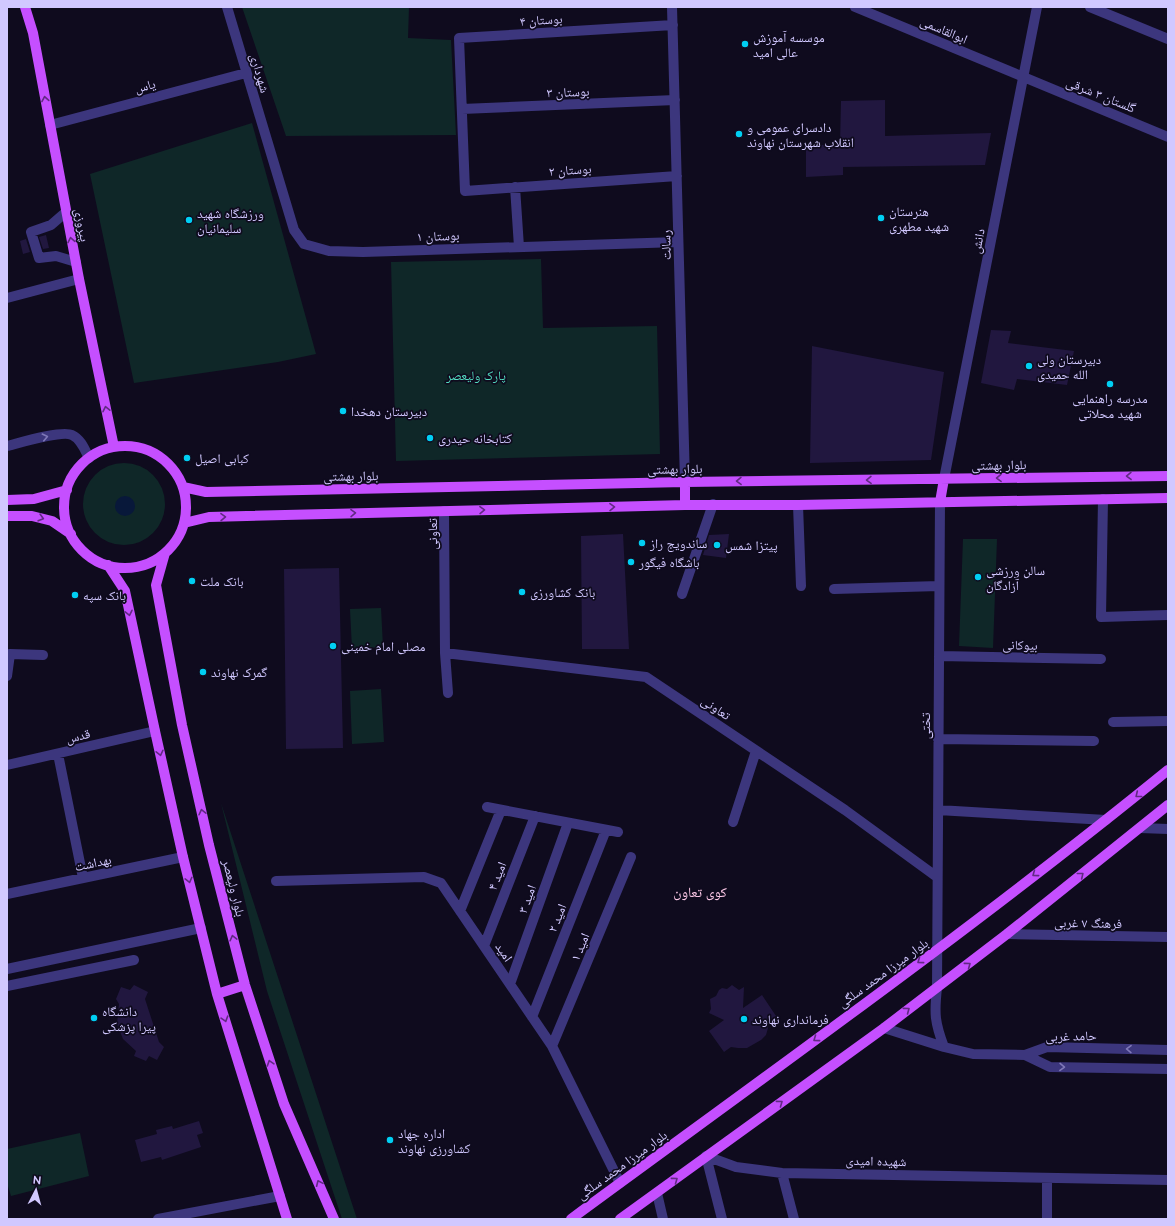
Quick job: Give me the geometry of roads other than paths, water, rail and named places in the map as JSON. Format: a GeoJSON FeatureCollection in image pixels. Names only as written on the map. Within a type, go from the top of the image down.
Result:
{"type":"FeatureCollection","features":[{"type":"Feature","properties":{"kind":"main road","name":"پیروزی"},"geometry":{"type":"LineString","coordinates":[[26,7],[33,33],[79,279],[114,447]]}},
{"type":"Feature","properties":{"kind":"main road"},"geometry":{"type":"LineString","coordinates":[[131,446],[148,450],[163,459],[175,471],[183,487],[187,505],[184,523],[177,539],[166,553],[138,566],[124,568],[108,565],[93,558],[80,548],[71,534],[66,520],[64,505],[67,490],[76,472],[89,458],[101,451],[114,447],[131,446]]}},
{"type":"Feature","properties":{"kind":"main road","name":"بلوار بهشتی"},"geometry":{"type":"LineString","coordinates":[[183,487],[206,492],[685,482],[1168,476]]}},
{"type":"Feature","properties":{"kind":"main road"},"geometry":{"type":"LineString","coordinates":[[940,502],[944,479]]}},
{"type":"Feature","properties":{"kind":"main road"},"geometry":{"type":"LineString","coordinates":[[685,482],[685,505]]}},
{"type":"Feature","properties":{"kind":"main road"},"geometry":{"type":"LineString","coordinates":[[7,500],[34,499],[67,490]]}},
{"type":"Feature","properties":{"kind":"main road"},"geometry":{"type":"LineString","coordinates":[[184,523],[209,517],[713,504],[798,505],[1168,498]]}},
{"type":"Feature","properties":{"kind":"main road"},"geometry":{"type":"LineString","coordinates":[[7,516],[32,516],[46,519],[52,521],[71,534]]}},
{"type":"Feature","properties":{"kind":"main road","name":"بلوار ولیعصر"},"geometry":{"type":"LineString","coordinates":[[166,553],[156,585],[182,725],[209,845],[245,985],[284,1104],[334,1219]]}},
{"type":"Feature","properties":{"kind":"main road"},"geometry":{"type":"LineString","coordinates":[[108,565],[125,591],[155,731],[217,994],[287,1219]]}},
{"type":"Feature","properties":{"kind":"main road","name":"بلوار میرزا محمد سلگی"},"geometry":{"type":"LineString","coordinates":[[571,1219],[937,949],[1106,820],[1168,770]]}},
{"type":"Feature","properties":{"kind":"main road"},"geometry":{"type":"LineString","coordinates":[[620,1219],[937,988],[1008,934],[1168,805]]}},
{"type":"Feature","properties":{"kind":"main road"},"geometry":{"type":"LineString","coordinates":[[217,994],[245,985]]}},
{"type":"Feature","properties":{"kind":"street","name":"شهرداری"},"geometry":{"type":"LineString","coordinates":[[227,7],[268,146]]}},
{"type":"Feature","properties":{"kind":"street","name":"رسالت"},"geometry":{"type":"LineString","coordinates":[[672,7],[685,482]]}},
{"type":"Feature","properties":{"kind":"street","name":"ابوالقاسمی"},"geometry":{"type":"LineString","coordinates":[[855,7],[1023,77]]}},
{"type":"Feature","properties":{"kind":"street","name":"دانش"},"geometry":{"type":"LineString","coordinates":[[944,479],[1037,7]]}},
{"type":"Feature","properties":{"kind":"street"},"geometry":{"type":"LineString","coordinates":[[1090,7],[1168,39]]}},
{"type":"Feature","properties":{"kind":"street","name":"بوستان ۴"},"geometry":{"type":"LineString","coordinates":[[462,109],[459,38],[673,25]]}},
{"type":"Feature","properties":{"kind":"street","name":"یاس"},"geometry":{"type":"LineString","coordinates":[[50,125],[246,73]]}},
{"type":"Feature","properties":{"kind":"street","name":"گلستان ۳ شرقی"},"geometry":{"type":"LineString","coordinates":[[1023,77],[1168,137]]}},
{"type":"Feature","properties":{"kind":"street","name":"بوستان ۳"},"geometry":{"type":"LineString","coordinates":[[462,109],[675,100]]}},
{"type":"Feature","properties":{"kind":"street","name":"بوستان ۲"},"geometry":{"type":"LineString","coordinates":[[462,109],[465,191],[677,176]]}},
{"type":"Feature","properties":{"kind":"street","name":"بوستان ۱"},"geometry":{"type":"LineString","coordinates":[[268,146],[294,230],[304,244],[329,251],[364,252],[678,242]]}},
{"type":"Feature","properties":{"kind":"street"},"geometry":{"type":"LineString","coordinates":[[515,187],[518,247]]}},
{"type":"Feature","properties":{"kind":"street"},"geometry":{"type":"LineString","coordinates":[[66,212],[51,225],[31,232],[39,258],[56,256],[76,262]]}},
{"type":"Feature","properties":{"kind":"street"},"geometry":{"type":"LineString","coordinates":[[7,298],[79,279]]}},
{"type":"Feature","properties":{"kind":"street"},"geometry":{"type":"LineString","coordinates":[[7,446],[58,434],[72,435],[81,443],[89,458]]}},
{"type":"Feature","properties":{"kind":"street"},"geometry":{"type":"LineString","coordinates":[[1103,499],[1101,617],[1168,615]]}},
{"type":"Feature","properties":{"kind":"street","name":"تختی"},"geometry":{"type":"LineString","coordinates":[[940,502],[937,988],[934,1008],[936,1027],[944,1047]]}},
{"type":"Feature","properties":{"kind":"street"},"geometry":{"type":"LineString","coordinates":[[682,594],[713,504]]}},
{"type":"Feature","properties":{"kind":"street"},"geometry":{"type":"LineString","coordinates":[[798,505],[801,586]]}},
{"type":"Feature","properties":{"kind":"street","name":"تعاونی"},"geometry":{"type":"LineString","coordinates":[[444,511],[445,653],[448,692]]}},
{"type":"Feature","properties":{"kind":"street"},"geometry":{"type":"LineString","coordinates":[[834,589],[939,586]]}},
{"type":"Feature","properties":{"kind":"street","name":"تعاونی"},"geometry":{"type":"LineString","coordinates":[[445,653],[646,677],[845,810],[937,877]]}},
{"type":"Feature","properties":{"kind":"street"},"geometry":{"type":"LineString","coordinates":[[7,676],[10,654],[43,655]]}},
{"type":"Feature","properties":{"kind":"street","name":"بیوکانی"},"geometry":{"type":"LineString","coordinates":[[939,656],[1101,659]]}},
{"type":"Feature","properties":{"kind":"street"},"geometry":{"type":"LineString","coordinates":[[1113,722],[1168,721],[1168,714]]}},
{"type":"Feature","properties":{"kind":"street","name":"قدس"},"geometry":{"type":"LineString","coordinates":[[7,765],[155,731]]}},
{"type":"Feature","properties":{"kind":"street"},"geometry":{"type":"LineString","coordinates":[[938,739],[1094,740]]}},
{"type":"Feature","properties":{"kind":"street"},"geometry":{"type":"LineString","coordinates":[[733,822],[756,751]]}},
{"type":"Feature","properties":{"kind":"street"},"geometry":{"type":"LineString","coordinates":[[58,754],[83,878]]}},
{"type":"Feature","properties":{"kind":"street"},"geometry":{"type":"LineString","coordinates":[[487,807],[618,832]]}},
{"type":"Feature","properties":{"kind":"street"},"geometry":{"type":"LineString","coordinates":[[460,911],[501,810]]}},
{"type":"Feature","properties":{"kind":"street"},"geometry":{"type":"LineString","coordinates":[[938,810],[1106,820]]}},
{"type":"Feature","properties":{"kind":"street","name":"امید ۴"},"geometry":{"type":"LineString","coordinates":[[484,946],[535,816]]}},
{"type":"Feature","properties":{"kind":"street","name":"امید ۳"},"geometry":{"type":"LineString","coordinates":[[510,984],[568,822]]}},
{"type":"Feature","properties":{"kind":"street"},"geometry":{"type":"LineString","coordinates":[[1140,828],[1168,829]]}},
{"type":"Feature","properties":{"kind":"street","name":"امید ۲"},"geometry":{"type":"LineString","coordinates":[[532,1017],[606,830]]}},
{"type":"Feature","properties":{"kind":"street","name":"بهداشت"},"geometry":{"type":"LineString","coordinates":[[7,894],[184,857]]}},
{"type":"Feature","properties":{"kind":"street","name":"امید ۱"},"geometry":{"type":"LineString","coordinates":[[552,1046],[631,857]]}},
{"type":"Feature","properties":{"kind":"street","name":"امید"},"geometry":{"type":"LineString","coordinates":[[276,881],[424,876],[441,883],[552,1046],[620,1183]]}},
{"type":"Feature","properties":{"kind":"street"},"geometry":{"type":"LineString","coordinates":[[7,969],[201,928]]}},
{"type":"Feature","properties":{"kind":"street","name":"فرهنگ ۷ غربی"},"geometry":{"type":"LineString","coordinates":[[1008,934],[1168,938]]}},
{"type":"Feature","properties":{"kind":"street"},"geometry":{"type":"LineString","coordinates":[[7,986],[134,960]]}},
{"type":"Feature","properties":{"kind":"street"},"geometry":{"type":"LineString","coordinates":[[884,1028],[944,1047],[972,1054],[1025,1056]]}},
{"type":"Feature","properties":{"kind":"street","name":"حامد غربی"},"geometry":{"type":"LineString","coordinates":[[1025,1056],[1047,1047],[1168,1050]]}},
{"type":"Feature","properties":{"kind":"street","name":"حامد غربی"},"geometry":{"type":"LineString","coordinates":[[1025,1056],[1050,1067],[1168,1069]]}},
{"type":"Feature","properties":{"kind":"street"},"geometry":{"type":"LineString","coordinates":[[706,1156],[722,1219]]}},
{"type":"Feature","properties":{"kind":"street","name":"شهیده امیدی"},"geometry":{"type":"LineString","coordinates":[[706,1156],[736,1166],[782,1173],[1168,1180]]}},
{"type":"Feature","properties":{"kind":"street"},"geometry":{"type":"LineString","coordinates":[[782,1173],[794,1219]]}},
{"type":"Feature","properties":{"kind":"street"},"geometry":{"type":"LineString","coordinates":[[1047,1178],[1047,1219]]}},
{"type":"Feature","properties":{"kind":"street"},"geometry":{"type":"LineString","coordinates":[[657,1193],[663,1219]]}},
{"type":"Feature","properties":{"kind":"street"},"geometry":{"type":"LineString","coordinates":[[158,1219],[280,1196]]}},
{"type":"Feature","properties":{"kind":"water"},"geometry":{"type":"Polygon","coordinates":[[[125,496],[132,499],[135,506],[132,513],[125,516],[118,513],[115,506],[118,499],[125,496]]]}},
{"type":"Feature","properties":{"kind":"place","name":"موسسه آموزش عالی امید"},"geometry":{"type":"Point","coordinates":[745,44]}},
{"type":"Feature","properties":{"kind":"place","name":"دادسرای عمومی و انقلاب شهرستان نهاوند"},"geometry":{"type":"Point","coordinates":[739,134]}},
{"type":"Feature","properties":{"kind":"place","name":"هنرستان شهید مطهری"},"geometry":{"type":"Point","coordinates":[881,218]}},
{"type":"Feature","properties":{"kind":"place","name":"ورزشگاه شهید سلیمانیان"},"geometry":{"type":"Point","coordinates":[189,220]}},
{"type":"Feature","properties":{"kind":"place","name":"دبیرستان ولی الله حمیدی"},"geometry":{"type":"Point","coordinates":[1029,366]}},
{"type":"Feature","properties":{"kind":"place","name":"مدرسه راهنمایی شهید محلاتی"},"geometry":{"type":"Point","coordinates":[1110,384]}},
{"type":"Feature","properties":{"kind":"place","name":"دبیرستان دهخدا"},"geometry":{"type":"Point","coordinates":[343,411]}},
{"type":"Feature","properties":{"kind":"place","name":"کتابخانه حیدری"},"geometry":{"type":"Point","coordinates":[430,438]}},
{"type":"Feature","properties":{"kind":"place","name":"کبابی اصیل"},"geometry":{"type":"Point","coordinates":[187,458]}},
{"type":"Feature","properties":{"kind":"place","name":"ساندویج راز"},"geometry":{"type":"Point","coordinates":[642,543]}},
{"type":"Feature","properties":{"kind":"place","name":"پیتزا شمس"},"geometry":{"type":"Point","coordinates":[717,545]}},
{"type":"Feature","properties":{"kind":"place","name":"باشگاه فیگور"},"geometry":{"type":"Point","coordinates":[631,562]}},
{"type":"Feature","properties":{"kind":"place","name":"سالن ورزشی آزادگان"},"geometry":{"type":"Point","coordinates":[978,577]}},
{"type":"Feature","properties":{"kind":"place","name":"بانک ملت"},"geometry":{"type":"Point","coordinates":[192,581]}},
{"type":"Feature","properties":{"kind":"place","name":"بانک کشاورزی"},"geometry":{"type":"Point","coordinates":[522,592]}},
{"type":"Feature","properties":{"kind":"place","name":"بانک سپه"},"geometry":{"type":"Point","coordinates":[75,595]}},
{"type":"Feature","properties":{"kind":"place","name":"مصلی امام خمینی"},"geometry":{"type":"Point","coordinates":[333,646]}},
{"type":"Feature","properties":{"kind":"place","name":"گمرک نهاوند"},"geometry":{"type":"Point","coordinates":[203,672]}},
{"type":"Feature","properties":{"kind":"place","name":"دانشگاه پیرا پزشکی"},"geometry":{"type":"Point","coordinates":[94,1018]}},
{"type":"Feature","properties":{"kind":"place","name":"فرمانداری نهاوند"},"geometry":{"type":"Point","coordinates":[744,1019]}},
{"type":"Feature","properties":{"kind":"place","name":"اداره جهاد کشاورزی نهاوند"},"geometry":{"type":"Point","coordinates":[390,1140]}},
{"type":"Feature","properties":{"kind":"district","name":"کوی تعاون"},"geometry":{"type":"Point","coordinates":[700,892]}},
{"type":"Feature","properties":{"kind":"park label","name":"پارک ولیعصر"},"geometry":{"type":"Point","coordinates":[476,375]}}]}
